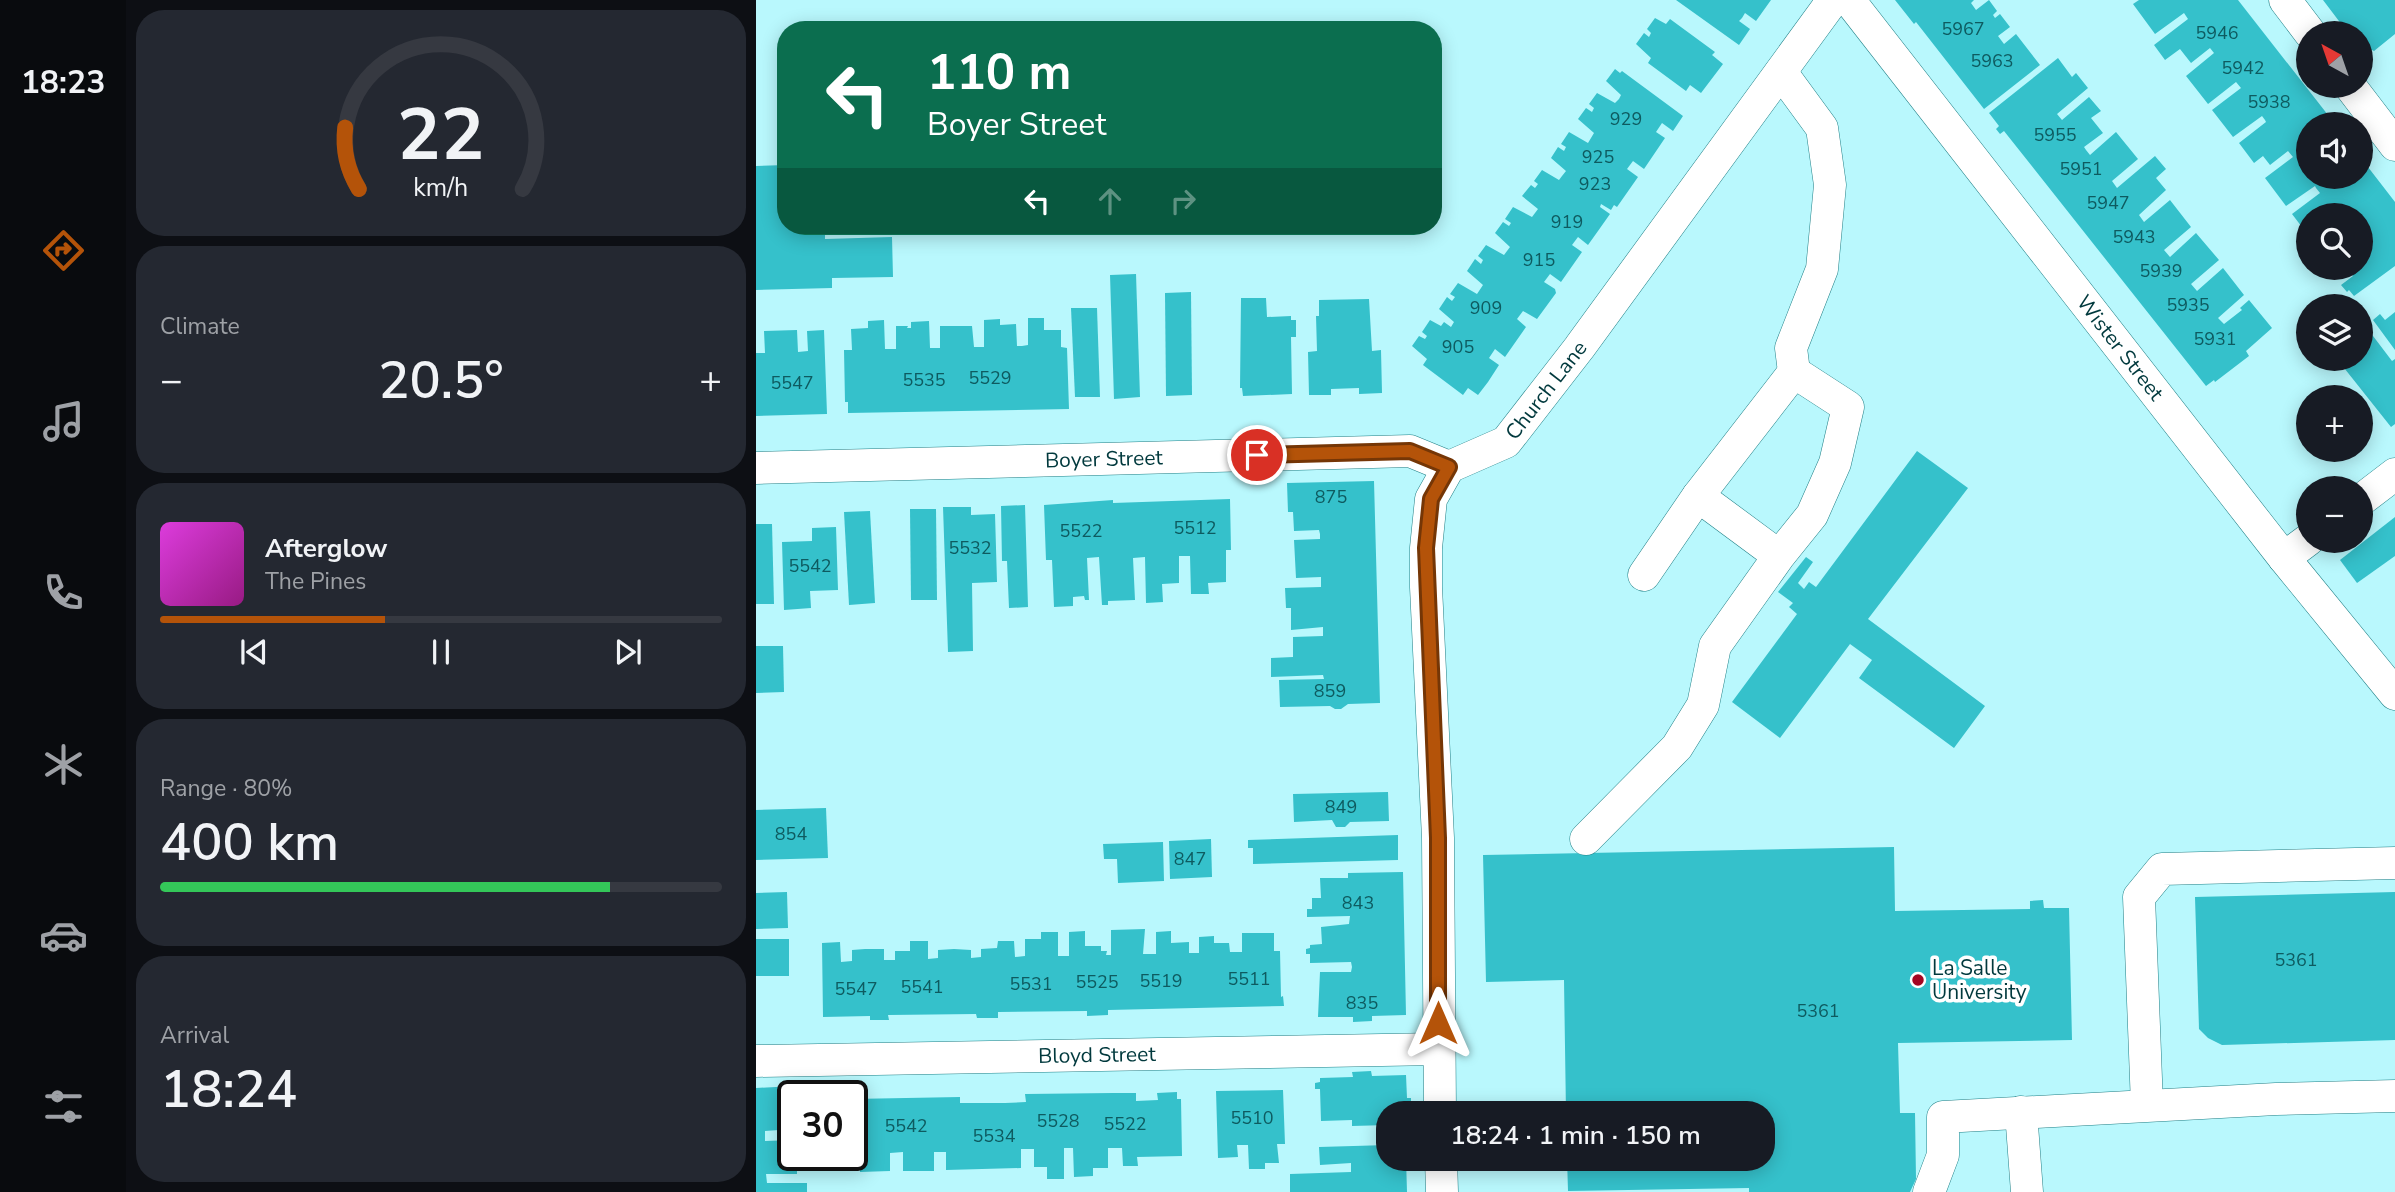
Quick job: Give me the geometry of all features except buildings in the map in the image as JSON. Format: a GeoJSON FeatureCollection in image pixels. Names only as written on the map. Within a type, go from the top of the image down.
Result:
{"type":"FeatureCollection","features":[{"type":"Feature","properties":{"kind":"street","name":"Church Lane"},"geometry":{"type":"LineString","coordinates":[[1449,467],[1506,442],[1579,348],[1833,0]]}},
{"type":"Feature","properties":{"kind":"street","name":"Wister Street"},"geometry":{"type":"LineString","coordinates":[[1849,0],[2296,549]]}},
{"type":"Feature","properties":{"kind":"street"},"geometry":{"type":"LineString","coordinates":[[2285,0],[2301,21]]}},
{"type":"Feature","properties":{"kind":"street"},"geometry":{"type":"LineString","coordinates":[[1644,575],[1698,496],[1794,372],[1791,348],[1822,269],[1829,185],[1822,128],[1780,72]]}},
{"type":"Feature","properties":{"kind":"street"},"geometry":{"type":"LineString","coordinates":[[2359,98],[2395,145]]}},
{"type":"Feature","properties":{"kind":"street"},"geometry":{"type":"LineString","coordinates":[[1586,839],[1677,747],[1703,705],[1715,646],[1779,556],[1812,515],[1835,463],[1848,407],[1794,372]]}},
{"type":"Feature","properties":{"kind":"street","name":"Boyer Street"},"geometry":{"type":"LineString","coordinates":[[756,468],[1410,451],[1449,467]]}},
{"type":"Feature","properties":{"kind":"street"},"geometry":{"type":"LineString","coordinates":[[1440,1101],[1438,838],[1426,548],[1431,499],[1449,467]]}},
{"type":"Feature","properties":{"kind":"street"},"geometry":{"type":"LineString","coordinates":[[2373,491],[2395,474]]}},
{"type":"Feature","properties":{"kind":"street"},"geometry":{"type":"LineString","coordinates":[[1698,496],[1779,556]]}},
{"type":"Feature","properties":{"kind":"street","name":"Wister Street"},"geometry":{"type":"LineString","coordinates":[[2299,553],[2395,694]]}},
{"type":"Feature","properties":{"kind":"street"},"geometry":{"type":"LineString","coordinates":[[2147,1105],[2139,897],[2162,869],[2395,863]]}},
{"type":"Feature","properties":{"kind":"street","name":"Bloyd Street"},"geometry":{"type":"LineString","coordinates":[[756,1061],[1438,1049]]}},
{"type":"Feature","properties":{"kind":"street"},"geometry":{"type":"LineString","coordinates":[[1929,1192],[1943,1155],[1943,1117],[2147,1105],[2395,1096]]}},
{"type":"Feature","properties":{"kind":"street"},"geometry":{"type":"LineString","coordinates":[[2021,1112],[2027,1192]]}},
{"type":"Feature","properties":{"kind":"street"},"geometry":{"type":"LineString","coordinates":[[1441,1171],[1442,1192]]}},
{"type":"Feature","properties":{"kind":"place","name":"La Salle University"},"geometry":{"type":"Point","coordinates":[1918,980]}},
{"type":"Feature","properties":{"kind":"route"},"geometry":{"type":"LineString","coordinates":[[1257,455],[1410,451],[1449,467],[1431,499],[1426,548],[1438,838],[1438,1023]]}}]}
